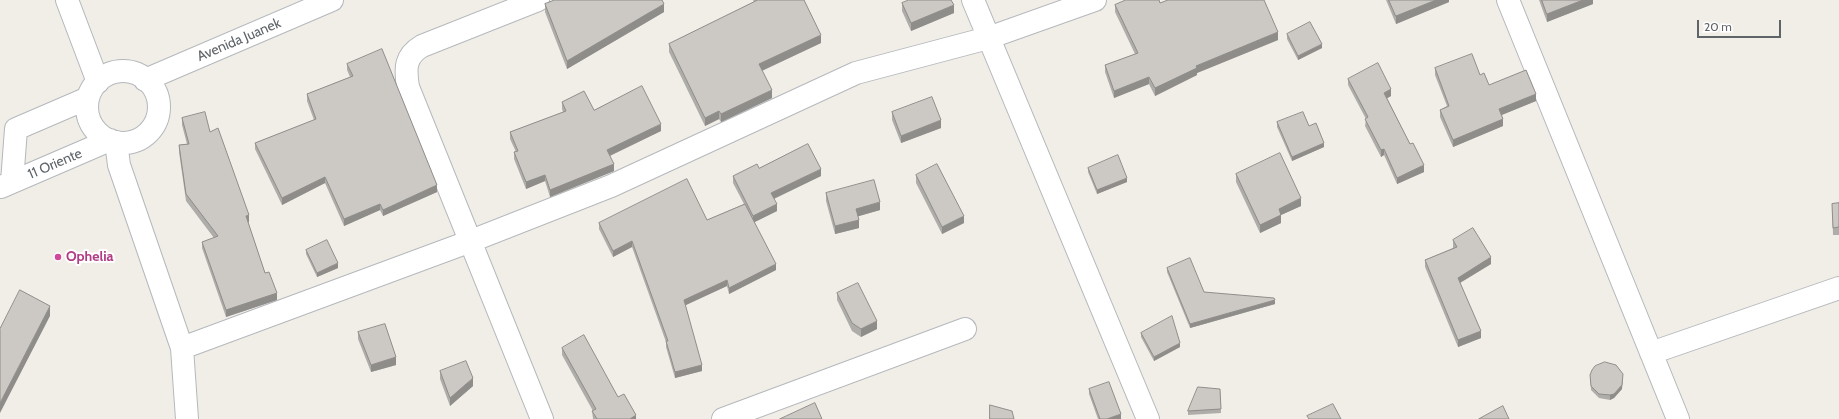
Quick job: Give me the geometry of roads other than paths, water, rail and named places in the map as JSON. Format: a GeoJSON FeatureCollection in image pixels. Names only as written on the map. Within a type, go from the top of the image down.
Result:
{"type":"FeatureCollection","features":[{"type":"Feature","properties":{"kind":"street"},"geometry":{"type":"LineString","coordinates":[[6,185],[16,129],[93,90],[112,74],[124,71],[135,74],[145,80],[153,89],[158,100],[158,111],[155,123],[149,132],[139,139],[128,143],[113,142],[96,131],[89,121],[87,109],[93,90],[67,0]]}},
{"type":"Feature","properties":{"kind":"street","name":"Avenida Juanek"},"geometry":{"type":"LineString","coordinates":[[145,80],[332,0]]}},
{"type":"Feature","properties":{"kind":"street"},"geometry":{"type":"LineString","coordinates":[[538,0],[422,46],[412,52],[407,63],[406,75],[408,86],[542,419]]}},
{"type":"Feature","properties":{"kind":"street"},"geometry":{"type":"LineString","coordinates":[[973,0],[1148,419]]}},
{"type":"Feature","properties":{"kind":"street"},"geometry":{"type":"LineString","coordinates":[[182,348],[471,241],[611,186],[856,73],[988,38],[1095,0]]}},
{"type":"Feature","properties":{"kind":"street"},"geometry":{"type":"LineString","coordinates":[[1508,0],[1678,419]]}},
{"type":"Feature","properties":{"kind":"street"},"geometry":{"type":"LineString","coordinates":[[113,142],[118,165],[182,348],[187,419]]}},
{"type":"Feature","properties":{"kind":"street","name":"11 Oriente"},"geometry":{"type":"LineString","coordinates":[[6,185],[113,142]]}},
{"type":"Feature","properties":{"kind":"street"},"geometry":{"type":"LineString","coordinates":[[1651,353],[1839,288]]}},
{"type":"Feature","properties":{"kind":"street"},"geometry":{"type":"LineString","coordinates":[[723,419],[965,329]]}},
{"type":"Feature","properties":{"kind":"place","name":"Ophelia"},"geometry":{"type":"Point","coordinates":[58,257]}}]}
